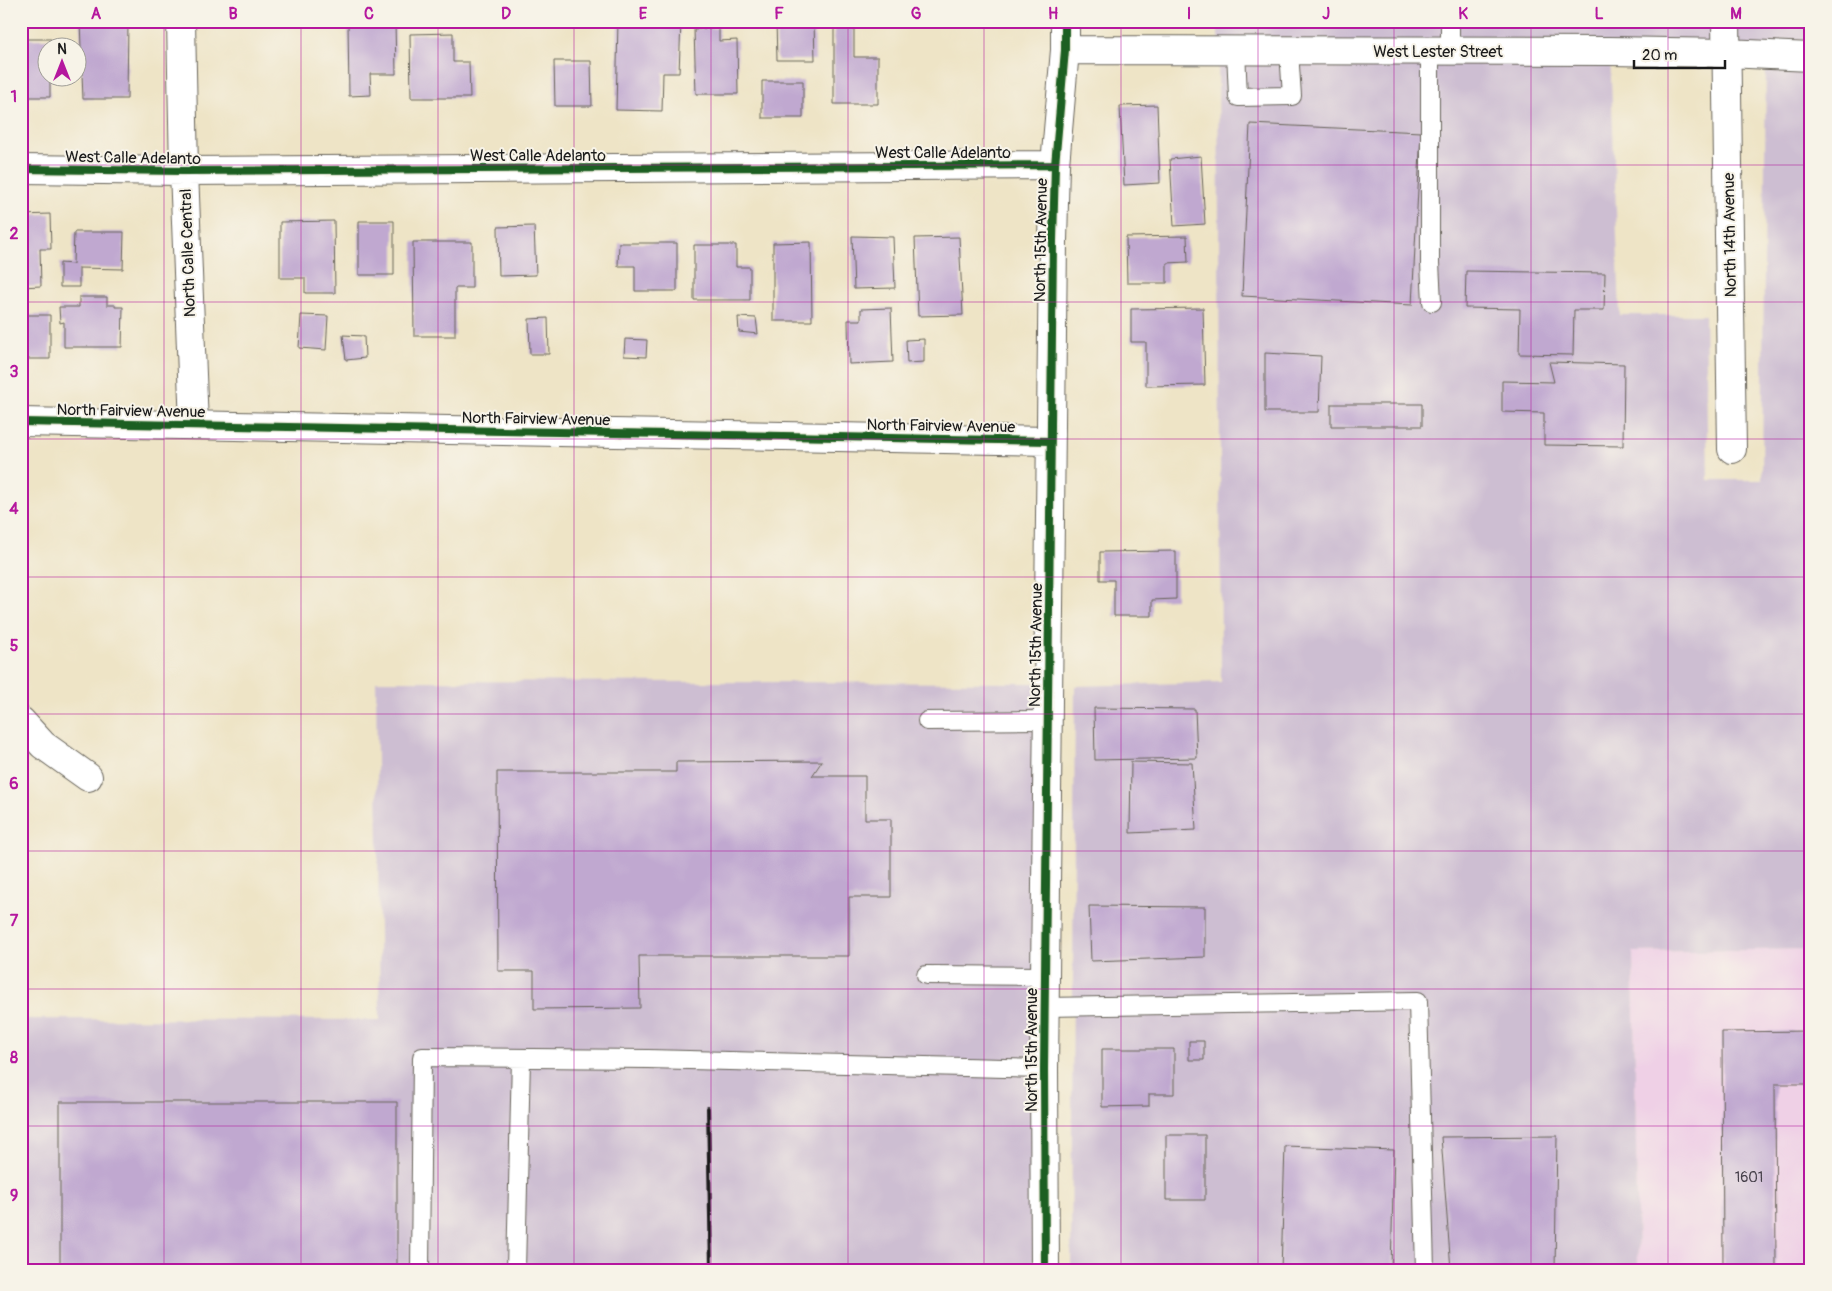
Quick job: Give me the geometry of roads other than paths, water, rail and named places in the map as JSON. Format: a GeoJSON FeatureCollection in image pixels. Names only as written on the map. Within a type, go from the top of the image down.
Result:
{"type":"FeatureCollection","features":[{"type":"Feature","properties":{"kind":"street","name":"North Calle Central"},"geometry":{"type":"LineString","coordinates":[[182,21],[184,171],[194,425]]}},
{"type":"Feature","properties":{"kind":"street","name":"North 15th Avenue"},"geometry":{"type":"LineString","coordinates":[[1045,1270],[1044,1070],[1050,440],[1055,165],[1065,50],[1065,21]]}},
{"type":"Feature","properties":{"kind":"street","name":"North 14th Avenue"},"geometry":{"type":"LineString","coordinates":[[1726,21],[1732,449]]}},
{"type":"Feature","properties":{"kind":"street","name":"West Lester Street"},"geometry":{"type":"LineString","coordinates":[[1065,50],[1726,53],[1811,57]]}},
{"type":"Feature","properties":{"kind":"street","name":"West Calle Adelanto"},"geometry":{"type":"LineString","coordinates":[[21,169],[184,171],[1055,165]]}},
{"type":"Feature","properties":{"kind":"street","name":"North Fairview Avenue"},"geometry":{"type":"LineString","coordinates":[[21,422],[1050,440]]}},
{"type":"Feature","properties":{"kind":"street"},"geometry":{"type":"LineString","coordinates":[[21,721],[43,745],[88,777]]}},
{"type":"Feature","properties":{"kind":"lane"},"geometry":{"type":"LineString","coordinates":[[1432,302],[1430,263],[1440,51],[1450,21]]}},
{"type":"Feature","properties":{"kind":"lane"},"geometry":{"type":"LineString","coordinates":[[1236,50],[1238,97],[1292,96],[1290,51]]}},
{"type":"Feature","properties":{"kind":"lane"},"geometry":{"type":"LineString","coordinates":[[926,721],[1048,720]]}},
{"type":"Feature","properties":{"kind":"lane"},"geometry":{"type":"LineString","coordinates":[[926,975],[1045,976]]}},
{"type":"Feature","properties":{"kind":"lane"},"geometry":{"type":"LineString","coordinates":[[1045,1006],[1418,1002],[1425,1270]]}},
{"type":"Feature","properties":{"kind":"lane"},"geometry":{"type":"LineString","coordinates":[[420,1270],[422,1057],[648,1059],[1044,1070]]}},
{"type":"Feature","properties":{"kind":"lane"},"geometry":{"type":"LineString","coordinates":[[516,1270],[521,1058]]}},
{"type":"Feature","properties":{"kind":"railway"},"geometry":{"type":"LineString","coordinates":[[708,1108],[711,1270]]}}]}
